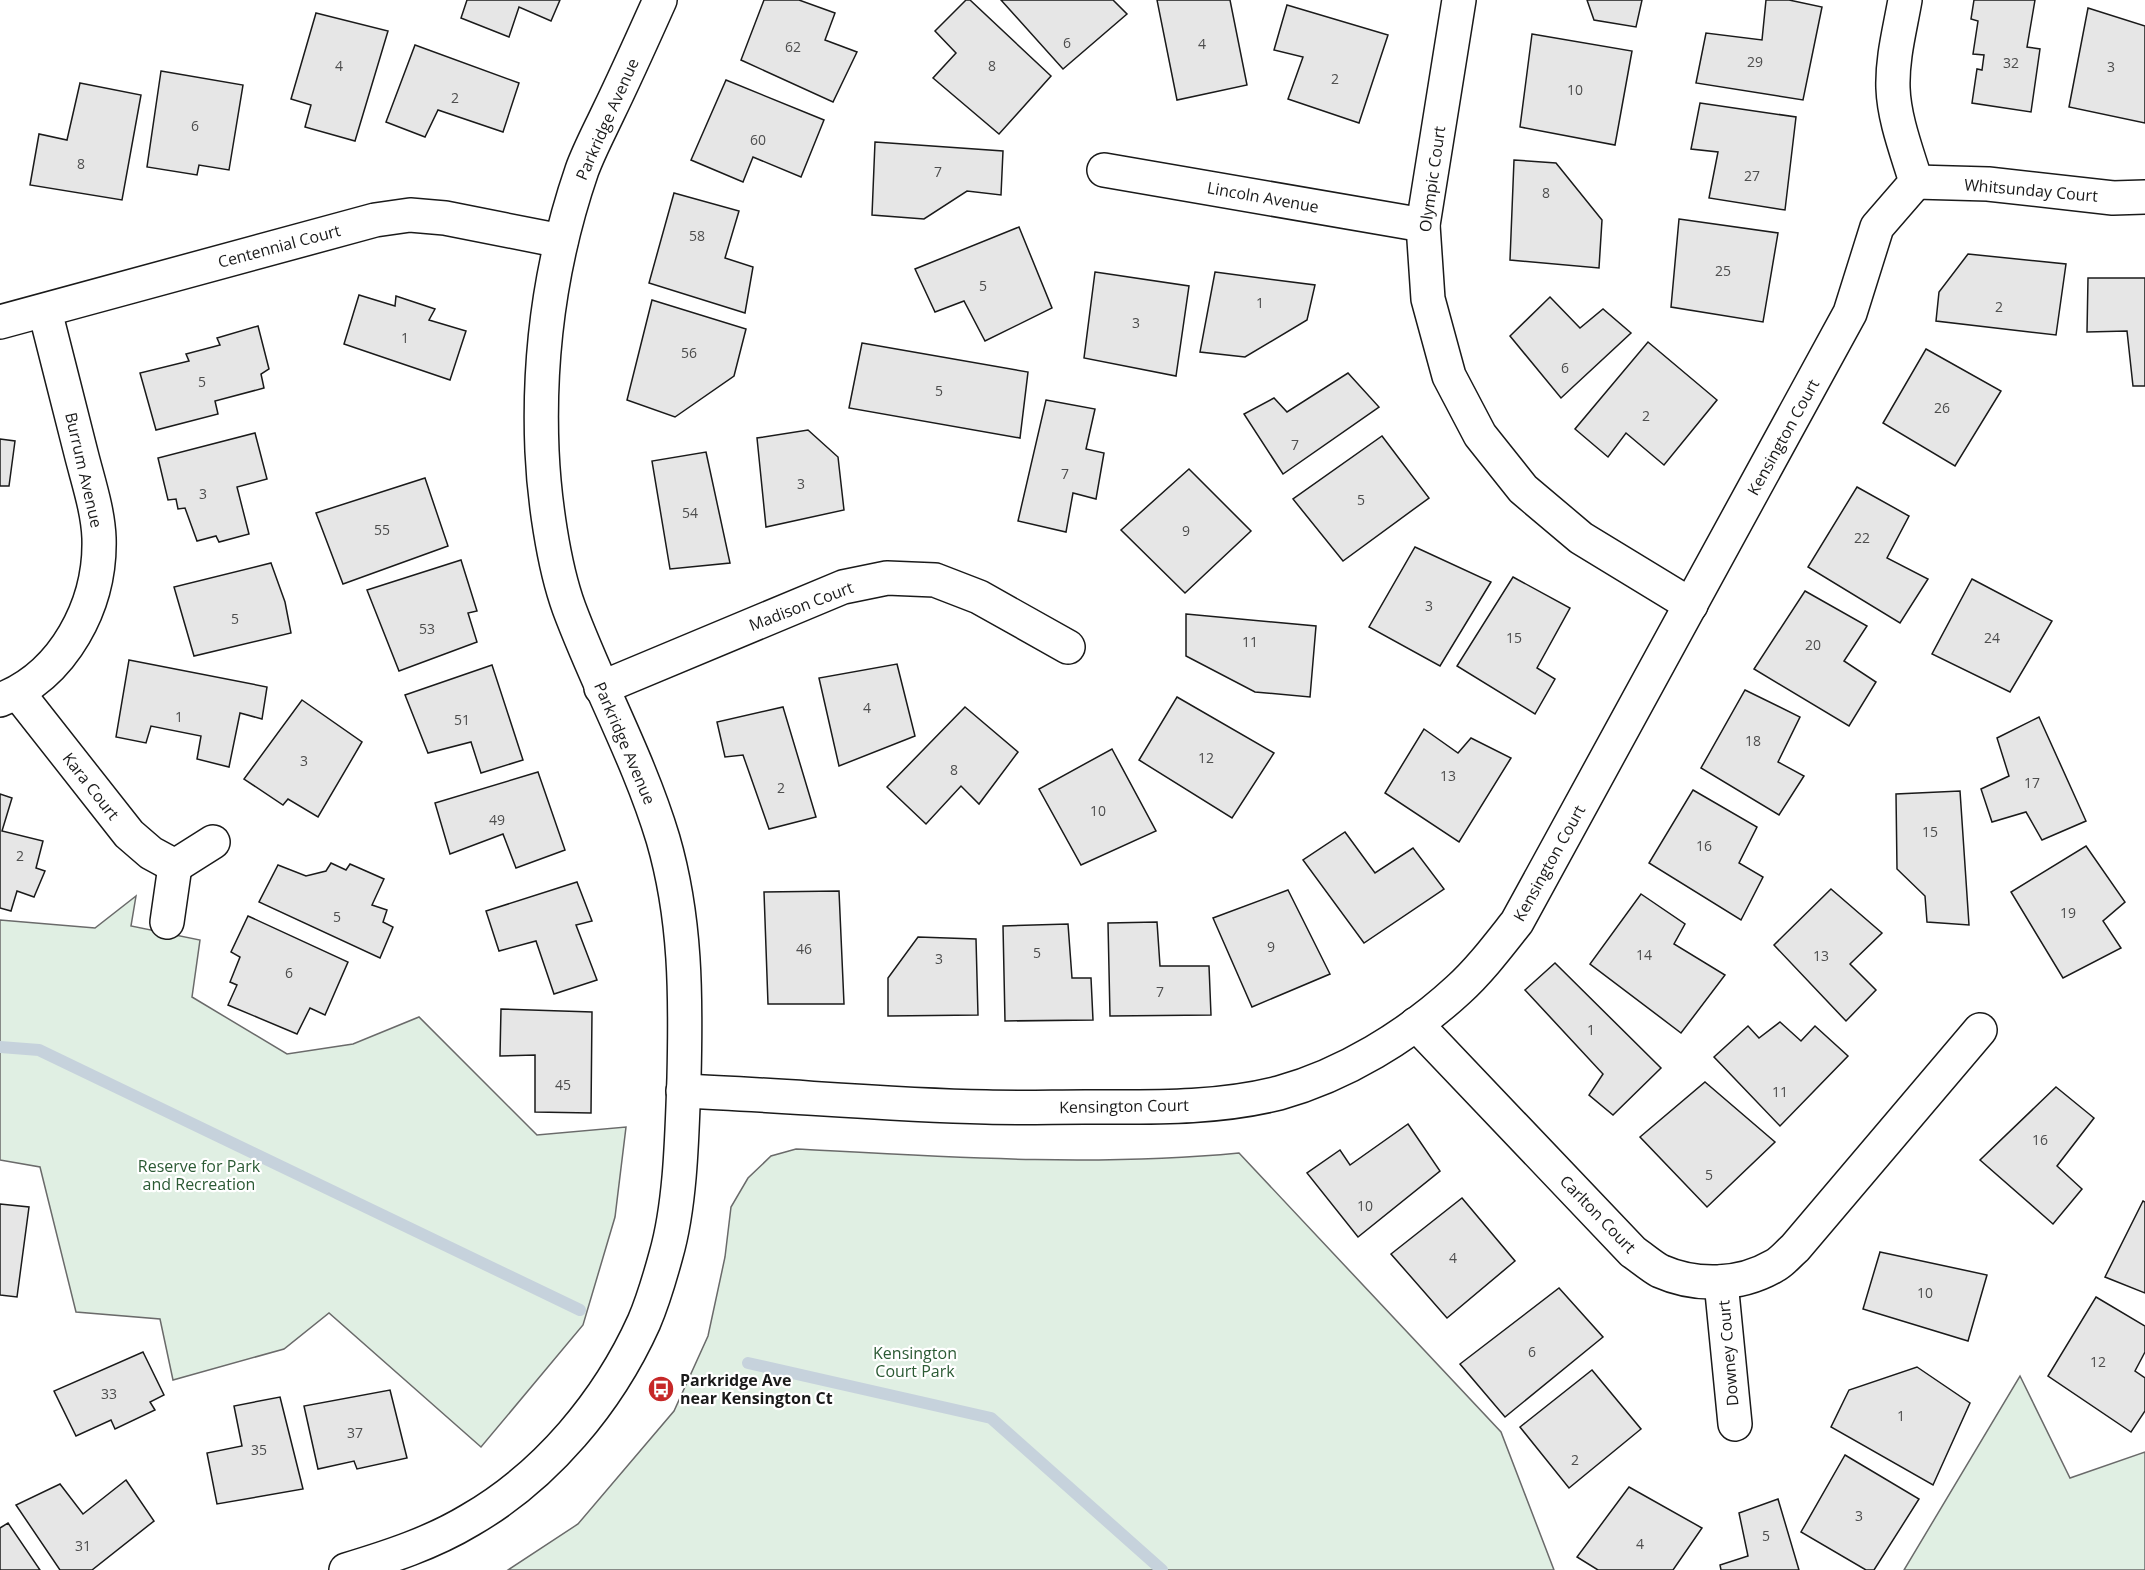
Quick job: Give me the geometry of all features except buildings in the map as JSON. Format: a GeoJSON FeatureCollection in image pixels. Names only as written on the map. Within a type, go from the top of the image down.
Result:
{"type":"FeatureCollection","features":[{"type":"Feature","properties":{"kind":"street","name":"Parkridge Avenue"},"geometry":{"type":"LineString","coordinates":[[346,1570],[405,1552],[471,1520],[522,1484],[561,1446],[611,1384],[645,1321],[667,1251],[678,1185],[683,1091],[686,1000],[680,914],[663,841],[639,768],[601,688],[567,603],[551,533],[542,453],[541,389],[546,315],[561,241],[583,167],[660,0]]}},
{"type":"Feature","properties":{"kind":"street","name":"Olympic Court"},"geometry":{"type":"LineString","coordinates":[[1459,0],[1423,225],[1428,299],[1449,376],[1480,435],[1523,489],[1581,538],[1691,605]]}},
{"type":"Feature","properties":{"kind":"street"},"geometry":{"type":"LineString","coordinates":[[1905,0],[1893,68],[1893,89],[1896,112],[1916,182]]}},
{"type":"Feature","properties":{"kind":"street","name":"Lincoln Avenue"},"geometry":{"type":"LineString","coordinates":[[1104,170],[1423,225]]}},
{"type":"Feature","properties":{"kind":"street","name":"Whitsunday Court"},"geometry":{"type":"LineString","coordinates":[[1916,182],[1988,184],[2113,198],[2145,197]]}},
{"type":"Feature","properties":{"kind":"street","name":"Kensington Court"},"geometry":{"type":"LineString","coordinates":[[683,1091],[984,1107],[1162,1107],[1225,1103],[1279,1093],[1328,1076],[1373,1053],[1416,1024],[1457,991],[1491,956],[1517,922],[1851,313],[1877,227],[1916,182]]}},
{"type":"Feature","properties":{"kind":"street","name":"Centennial Court"},"geometry":{"type":"LineString","coordinates":[[0,322],[375,220],[410,215],[445,218],[561,241]]}},
{"type":"Feature","properties":{"kind":"street","name":"Burrum Avenue"},"geometry":{"type":"LineString","coordinates":[[9,696],[55,662],[83,622],[97,580],[99,537],[93,498],[45,311]]}},
{"type":"Feature","properties":{"kind":"street","name":"Madison Court"},"geometry":{"type":"LineString","coordinates":[[601,688],[843,587],[887,578],[935,580],[980,597],[1068,647]]}},
{"type":"Feature","properties":{"kind":"street","name":"Kara Court"},"geometry":{"type":"LineString","coordinates":[[9,696],[129,834],[151,853],[175,866]]}},
{"type":"Feature","properties":{"kind":"street"},"geometry":{"type":"LineString","coordinates":[[167,922],[175,866],[213,842]]}},
{"type":"Feature","properties":{"kind":"street","name":"Carlton Court"},"geometry":{"type":"LineString","coordinates":[[1416,1024],[1634,1252],[1659,1270],[1689,1280],[1721,1282],[1750,1277],[1775,1266],[1795,1248],[1980,1030]]}},
{"type":"Feature","properties":{"kind":"street","name":"Downey Court"},"geometry":{"type":"LineString","coordinates":[[1721,1282],[1735,1424]]}},
{"type":"Feature","properties":{"kind":"green space","name":"Reserve for Park and Recreation"},"geometry":{"type":"Polygon","coordinates":[[[136,896],[131,926],[200,940],[192,997],[287,1054],[353,1044],[419,1017],[537,1135],[626,1127],[615,1217],[583,1325],[481,1447],[329,1313],[284,1349],[173,1380],[160,1319],[76,1312],[40,1167],[0,1160],[0,920],[95,928],[136,896]]]}},
{"type":"Feature","properties":{"kind":"green space","name":"Kensington Court Park"},"geometry":{"type":"Polygon","coordinates":[[[796,1149],[1073,1160],[1239,1153],[1501,1432],[1554,1570],[508,1570],[578,1524],[674,1411],[708,1336],[725,1257],[731,1207],[748,1178],[771,1156],[796,1149]]]}},
{"type":"Feature","properties":{"kind":"green space"},"geometry":{"type":"Polygon","coordinates":[[[2020,1376],[2070,1478],[2145,1452],[2145,1570],[1904,1570],[2020,1376]]]}},
{"type":"Feature","properties":{"kind":"waterway"},"geometry":{"type":"LineString","coordinates":[[0,1047],[39,1050],[580,1310]]}},
{"type":"Feature","properties":{"kind":"waterway"},"geometry":{"type":"LineString","coordinates":[[748,1363],[991,1418],[1162,1570]]}},
{"type":"Feature","properties":{"kind":"place","name":"Parkridge Ave near Kensington Ct"},"geometry":{"type":"Point","coordinates":[661,1389]}}]}
